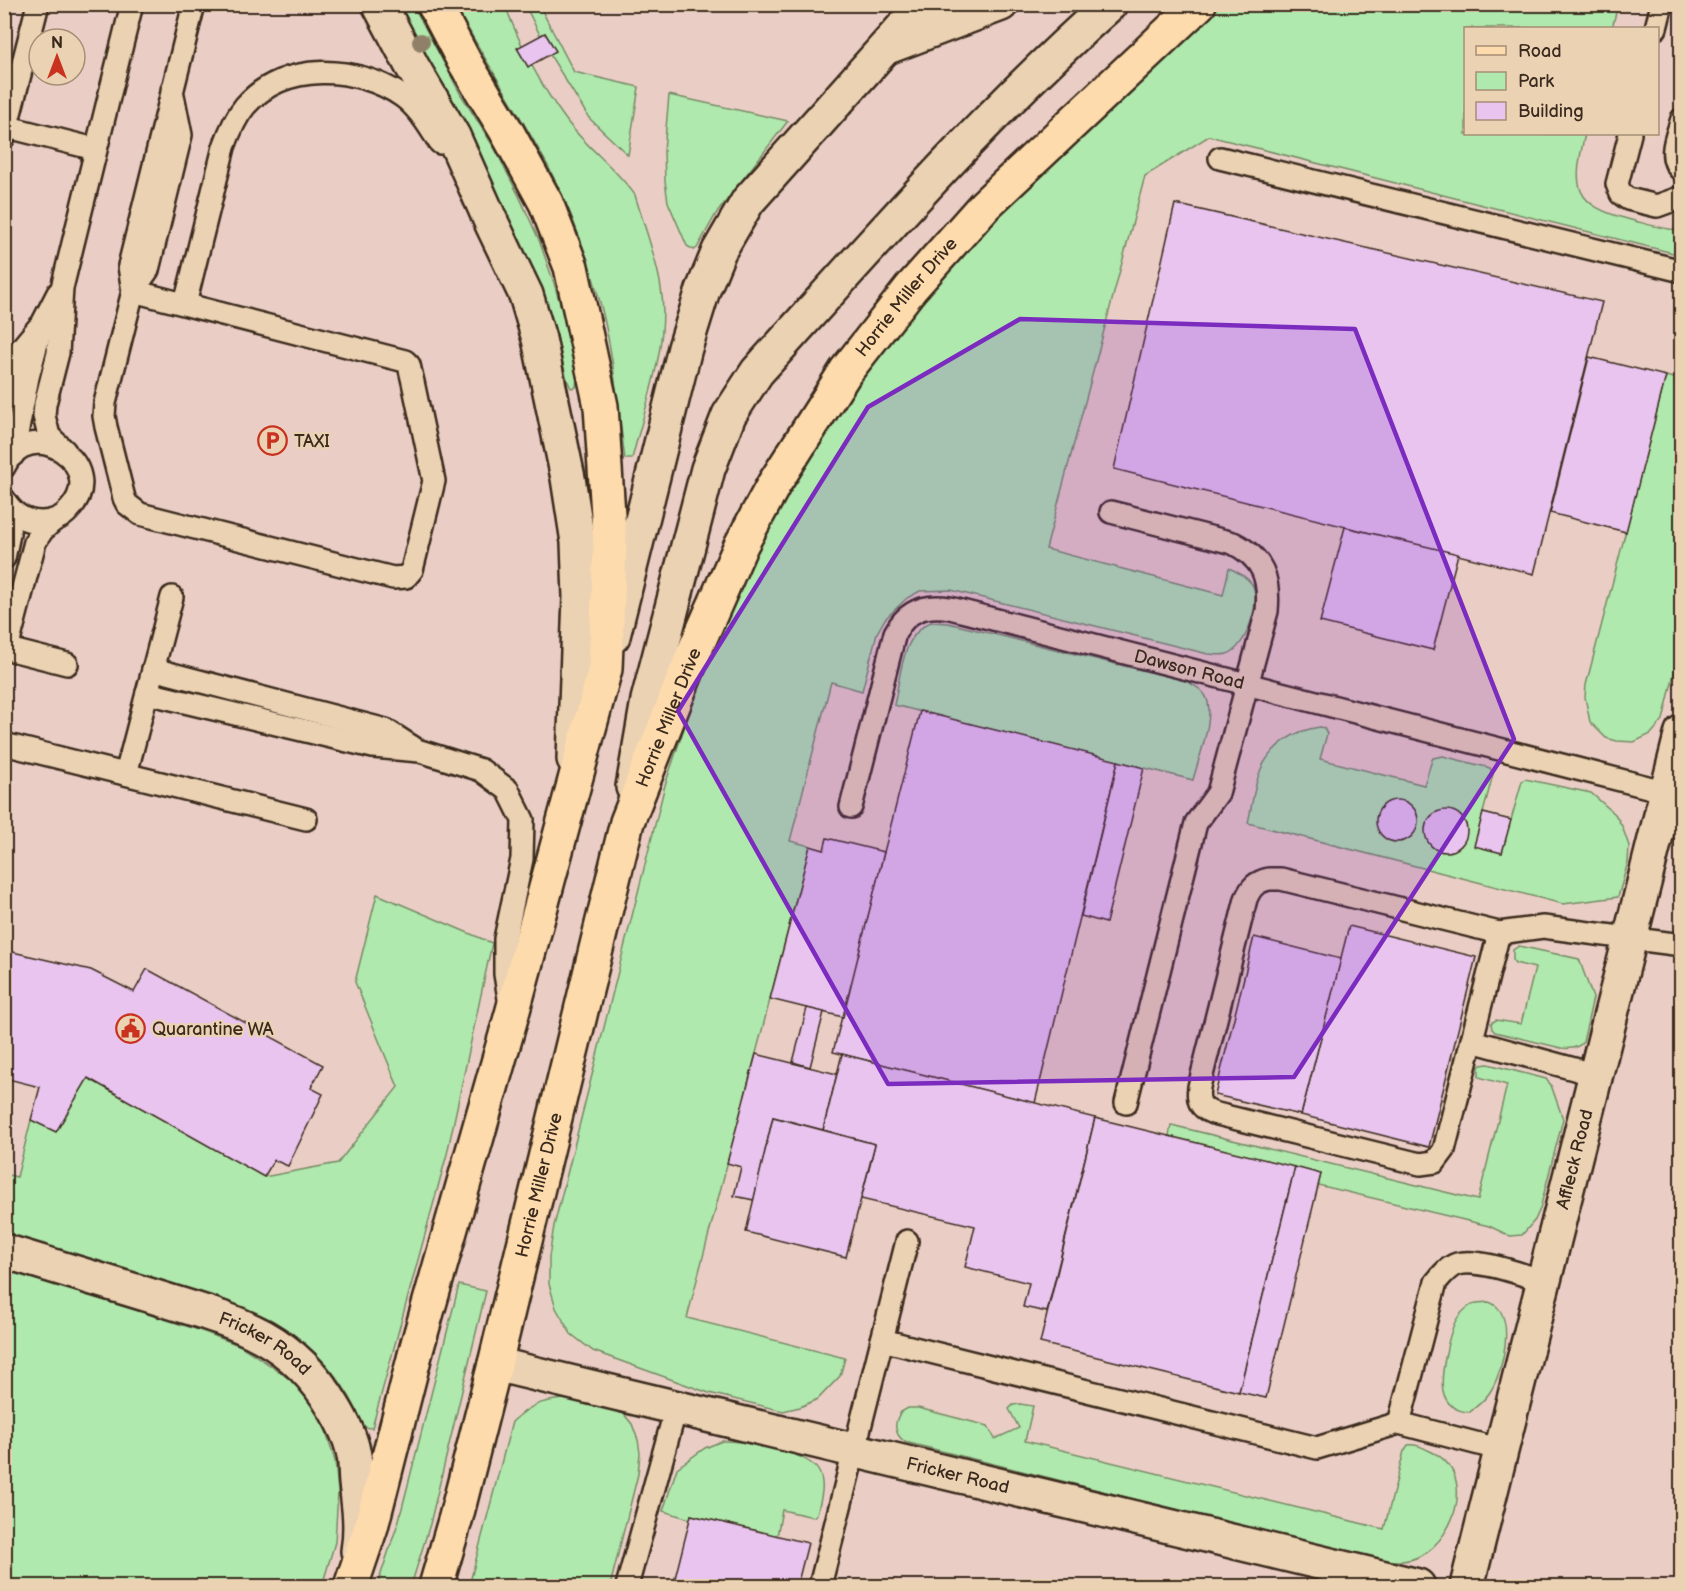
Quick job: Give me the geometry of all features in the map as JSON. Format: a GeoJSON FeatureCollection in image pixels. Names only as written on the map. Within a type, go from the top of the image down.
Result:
{"type":"FeatureCollection","features":[{"type":"Feature","properties":{"kind":"main road"},"geometry":{"type":"LineString","coordinates":[[352,1584],[370,1527],[417,1347],[512,1014],[604,669],[610,546],[601,406],[571,267],[546,203],[507,132],[464,62],[434,4]]}},
{"type":"Feature","properties":{"kind":"main road","name":"Horrie Miller Drive"},"geometry":{"type":"LineString","coordinates":[[436,1587],[495,1364],[627,822],[697,645],[741,545],[774,484],[846,371],[911,288],[986,205],[1199,4]]}},
{"type":"Feature","properties":{"kind":"street"},"geometry":{"type":"LineString","coordinates":[[380,4],[453,136],[526,295],[539,339],[568,478],[578,542],[580,597],[572,794]]}},
{"type":"Feature","properties":{"kind":"street"},"geometry":{"type":"LineString","coordinates":[[604,669],[646,511],[685,348],[703,290],[719,251],[748,201],[924,4]]}},
{"type":"Feature","properties":{"kind":"street"},"geometry":{"type":"LineString","coordinates":[[886,47],[1001,4]]}},
{"type":"Feature","properties":{"kind":"street"},"geometry":{"type":"LineString","coordinates":[[627,822],[648,700],[708,469],[718,439],[733,408],[758,372],[892,222],[1054,54],[1110,4]]}},
{"type":"Feature","properties":{"kind":"street","name":"Affleck Road"},"geometry":{"type":"LineString","coordinates":[[1467,1587],[1682,732]]}},
{"type":"Feature","properties":{"kind":"street","name":"Fricker Road"},"geometry":{"type":"LineString","coordinates":[[4,1251],[225,1318],[262,1334],[286,1350],[309,1371],[340,1418],[353,1451],[360,1534],[352,1584]]}},
{"type":"Feature","properties":{"kind":"street","name":"Fricker Road"},"geometry":{"type":"LineString","coordinates":[[495,1364],[1418,1587]]}},
{"type":"Feature","properties":{"kind":"lane"},"geometry":{"type":"LineString","coordinates":[[38,4],[5,130],[95,149]]}},
{"type":"Feature","properties":{"kind":"lane"},"geometry":{"type":"LineString","coordinates":[[67,664],[6,648],[35,542],[42,531],[73,506],[79,495],[81,483],[79,471],[74,460],[50,436],[44,416],[58,353],[62,288],[132,4]]}},
{"type":"Feature","properties":{"kind":"lane"},"geometry":{"type":"LineString","coordinates":[[133,291],[401,359],[409,365],[434,481],[410,574],[399,579],[381,576],[140,514],[127,504],[104,416],[105,403],[133,291],[129,266],[194,4]]}},
{"type":"Feature","properties":{"kind":"lane"},"geometry":{"type":"LineString","coordinates":[[1656,27],[1662,4]]}},
{"type":"Feature","properties":{"kind":"lane"},"geometry":{"type":"LineString","coordinates":[[185,304],[224,147],[232,126],[245,106],[261,92],[283,80],[304,74],[330,72],[358,75],[382,83],[404,98],[418,110],[492,224]]}},
{"type":"Feature","properties":{"kind":"lane"},"geometry":{"type":"LineString","coordinates":[[1682,119],[1672,156],[1673,162],[1682,171]]}},
{"type":"Feature","properties":{"kind":"lane"},"geometry":{"type":"LineString","coordinates":[[1630,135],[1617,184],[1622,194],[1628,199],[1657,206],[1682,197]]}},
{"type":"Feature","properties":{"kind":"lane"},"geometry":{"type":"LineString","coordinates":[[1220,158],[1682,271]]}},
{"type":"Feature","properties":{"kind":"lane"},"geometry":{"type":"LineString","coordinates":[[4,402],[18,352],[42,324],[62,288]]}},
{"type":"Feature","properties":{"kind":"lane"},"geometry":{"type":"LineString","coordinates":[[9,458],[42,324]]}},
{"type":"Feature","properties":{"kind":"lane"},"geometry":{"type":"LineString","coordinates":[[9,458],[22,447],[32,444],[44,443],[65,451]]}},
{"type":"Feature","properties":{"kind":"lane"},"geometry":{"type":"LineString","coordinates":[[7,505],[19,516],[30,521],[53,521]]}},
{"type":"Feature","properties":{"kind":"lane"},"geometry":{"type":"LineString","coordinates":[[4,558],[9,534],[7,505]]}},
{"type":"Feature","properties":{"kind":"lane"},"geometry":{"type":"LineString","coordinates":[[1111,512],[1233,543],[1249,551],[1259,563],[1269,595],[1267,611],[1218,793],[1196,823],[1126,1103]]}},
{"type":"Feature","properties":{"kind":"lane"},"geometry":{"type":"LineString","coordinates":[[126,774],[172,597]]}},
{"type":"Feature","properties":{"kind":"lane","name":"Dawson Road"},"geometry":{"type":"LineString","coordinates":[[851,807],[895,633],[906,616],[928,606],[950,608],[1248,683],[1667,792]]}},
{"type":"Feature","properties":{"kind":"lane"},"geometry":{"type":"LineString","coordinates":[[153,669],[386,730],[420,751]]}},
{"type":"Feature","properties":{"kind":"lane"},"geometry":{"type":"LineString","coordinates":[[147,693],[373,747],[420,751],[481,770],[508,790],[524,820],[522,859],[505,939],[505,974],[512,1014]]}},
{"type":"Feature","properties":{"kind":"lane"},"geometry":{"type":"LineString","coordinates":[[4,744],[306,819]]}},
{"type":"Feature","properties":{"kind":"lane"},"geometry":{"type":"LineString","coordinates":[[1499,933],[1444,1150],[1435,1161],[1420,1164],[1204,1109],[1198,1096],[1199,1087],[1246,899],[1257,882],[1281,879],[1499,933],[1543,927],[1682,945]]}},
{"type":"Feature","properties":{"kind":"lane"},"geometry":{"type":"LineString","coordinates":[[1472,1041],[1596,1075]]}},
{"type":"Feature","properties":{"kind":"lane"},"geometry":{"type":"LineString","coordinates":[[820,1587],[908,1241]]}},
{"type":"Feature","properties":{"kind":"lane"},"geometry":{"type":"LineString","coordinates":[[1399,1423],[1436,1282],[1444,1272],[1455,1265],[1468,1262],[1545,1281]]}},
{"type":"Feature","properties":{"kind":"lane"},"geometry":{"type":"LineString","coordinates":[[882,1340],[1317,1448],[1399,1423],[1502,1450]]}},
{"type":"Feature","properties":{"kind":"lane"},"geometry":{"type":"LineString","coordinates":[[627,1587],[676,1408]]}},
{"type":"Feature","properties":{"kind":"lane"},"geometry":{"type":"LineString","coordinates":[[445,1587],[456,1517]]}},
{"type":"Feature","properties":{"kind":"highlighted area"},"geometry":{"type":"Polygon","coordinates":[[[1020,319],[1355,329],[1514,739],[1294,1077],[888,1084],[678,711],[868,407],[1020,319]]]}},
{"type":"Feature","properties":{"kind":"shaded area"},"geometry":{"type":"Polygon","coordinates":[[[5,5],[1681,5],[1681,1586],[5,1586],[5,5]]]}},
{"type":"Feature","properties":{"kind":"green space"},"geometry":{"type":"Polygon","coordinates":[[[390,5],[413,5],[460,93],[495,149],[520,198],[539,240],[554,283],[569,335],[577,378],[576,387],[571,388],[568,383],[545,297],[506,211],[390,5]]]}},
{"type":"Feature","properties":{"kind":"green space"},"geometry":{"type":"Polygon","coordinates":[[[455,5],[505,5],[531,64],[557,107],[574,130],[619,175],[635,195],[656,265],[663,309],[655,374],[632,459],[625,459],[612,363],[601,306],[573,219],[527,128],[455,5]]]}},
{"type":"Feature","properties":{"kind":"green space"},"geometry":{"type":"Polygon","coordinates":[[[525,5],[539,5],[574,72],[639,87],[628,155],[589,118],[550,55],[555,51],[545,33],[540,35],[525,5]]]}},
{"type":"Feature","properties":{"kind":"green space"},"geometry":{"type":"Polygon","coordinates":[[[1220,5],[1618,5],[1612,27],[1464,27],[1464,135],[1585,135],[1579,168],[1581,192],[1598,208],[1612,214],[1668,229],[1681,230],[1681,255],[1209,136],[1145,176],[1046,549],[1223,595],[1229,568],[1247,579],[1255,592],[1250,624],[1246,634],[1234,650],[1227,654],[1208,654],[951,590],[920,591],[907,598],[885,619],[877,633],[862,691],[831,682],[790,841],[810,846],[687,1318],[845,1358],[840,1376],[818,1399],[800,1407],[783,1411],[709,1393],[593,1351],[571,1334],[556,1308],[549,1284],[549,1257],[554,1226],[665,785],[707,660],[747,568],[786,492],[878,350],[977,231],[1108,106],[1220,5]]]}},
{"type":"Feature","properties":{"kind":"green space"},"geometry":{"type":"Polygon","coordinates":[[[669,95],[788,121],[716,214],[694,250],[687,246],[668,202],[664,151],[669,95]]]}},
{"type":"Feature","properties":{"kind":"green space"},"geometry":{"type":"Polygon","coordinates":[[[1666,376],[1681,380],[1681,644],[1663,720],[1651,734],[1634,742],[1617,741],[1606,738],[1590,722],[1585,697],[1586,685],[1666,376]]]}},
{"type":"Feature","properties":{"kind":"green space"},"geometry":{"type":"Polygon","coordinates":[[[931,622],[948,623],[1186,681],[1197,687],[1205,695],[1209,713],[1208,725],[1193,780],[894,705],[908,646],[921,628],[931,622]]]}},
{"type":"Feature","properties":{"kind":"green space"},"geometry":{"type":"Polygon","coordinates":[[[1320,727],[1324,728],[1327,734],[1320,759],[1424,785],[1433,758],[1443,756],[1490,768],[1493,774],[1483,813],[1511,820],[1522,781],[1525,779],[1591,793],[1615,814],[1629,846],[1628,862],[1618,897],[1563,904],[1248,823],[1259,775],[1271,753],[1293,735],[1320,727]]]}},
{"type":"Feature","properties":{"kind":"green space"},"geometry":{"type":"Polygon","coordinates":[[[377,894],[492,943],[447,1154],[372,1428],[364,1427],[349,1396],[316,1354],[289,1331],[271,1320],[240,1308],[5,1237],[4,1174],[17,1177],[31,1120],[88,1078],[264,1177],[338,1163],[398,1087],[355,982],[377,894]]]}},
{"type":"Feature","properties":{"kind":"green space"},"geometry":{"type":"Polygon","coordinates":[[[1519,946],[1579,959],[1593,998],[1583,1042],[1579,1046],[1561,1048],[1495,1032],[1492,1029],[1491,1023],[1496,1020],[1521,1024],[1535,968],[1515,963],[1513,950],[1519,946]]]}},
{"type":"Feature","properties":{"kind":"green space"},"geometry":{"type":"Polygon","coordinates":[[[1488,1064],[1546,1079],[1551,1085],[1563,1119],[1540,1209],[1535,1220],[1522,1235],[1510,1236],[1489,1226],[1318,1185],[1321,1174],[1169,1136],[1171,1125],[1478,1200],[1507,1085],[1479,1077],[1479,1067],[1488,1064]]]}},
{"type":"Feature","properties":{"kind":"green space"},"geometry":{"type":"Polygon","coordinates":[[[5,1269],[199,1330],[241,1346],[297,1385],[313,1406],[325,1428],[335,1461],[338,1492],[335,1542],[322,1586],[5,1586],[5,1269]]]}},
{"type":"Feature","properties":{"kind":"green space"},"geometry":{"type":"Polygon","coordinates":[[[459,1285],[486,1291],[430,1524],[411,1586],[377,1586],[399,1520],[459,1285]]]}},
{"type":"Feature","properties":{"kind":"green space"},"geometry":{"type":"Polygon","coordinates":[[[1489,1302],[1498,1308],[1503,1318],[1505,1344],[1503,1358],[1495,1383],[1488,1395],[1470,1412],[1461,1411],[1449,1404],[1444,1396],[1442,1384],[1445,1356],[1452,1329],[1460,1315],[1475,1303],[1489,1302]]]}},
{"type":"Feature","properties":{"kind":"green space"},"geometry":{"type":"Polygon","coordinates":[[[564,1399],[622,1412],[632,1424],[638,1440],[640,1453],[638,1474],[610,1586],[469,1586],[512,1422],[536,1405],[564,1399]]]}},
{"type":"Feature","properties":{"kind":"green space"},"geometry":{"type":"Polygon","coordinates":[[[1013,1405],[1033,1406],[1025,1441],[1384,1529],[1404,1451],[1408,1445],[1416,1445],[1444,1460],[1453,1473],[1457,1487],[1457,1503],[1444,1534],[1433,1547],[1410,1560],[1379,1560],[905,1442],[896,1428],[901,1412],[908,1408],[918,1408],[988,1426],[995,1439],[1019,1428],[1009,1409],[1013,1405]]]}},
{"type":"Feature","properties":{"kind":"green space"},"geometry":{"type":"Polygon","coordinates":[[[722,1441],[775,1449],[790,1453],[813,1465],[819,1472],[822,1483],[817,1514],[813,1517],[782,1510],[777,1536],[691,1515],[690,1519],[663,1511],[677,1468],[705,1448],[722,1441]]]}},
{"type":"Feature","properties":{"kind":"building"},"geometry":{"type":"Polygon","coordinates":[[[545,33],[556,51],[528,67],[517,48],[545,33]]]}},
{"type":"Feature","properties":{"kind":"building"},"geometry":{"type":"Polygon","coordinates":[[[1175,204],[1602,302],[1534,574],[1114,469],[1175,204]]]}},
{"type":"Feature","properties":{"kind":"building"},"geometry":{"type":"Polygon","coordinates":[[[1589,357],[1666,376],[1626,532],[1550,513],[1589,357]]]}},
{"type":"Feature","properties":{"kind":"building"},"geometry":{"type":"Polygon","coordinates":[[[1345,527],[1458,554],[1433,650],[1320,622],[1345,527]]]}},
{"type":"Feature","properties":{"kind":"building"},"geometry":{"type":"Polygon","coordinates":[[[920,711],[1118,761],[1035,1103],[833,1052],[920,711]]]}},
{"type":"Feature","properties":{"kind":"building"},"geometry":{"type":"Polygon","coordinates":[[[1118,761],[1144,768],[1106,923],[1081,916],[1118,761]]]}},
{"type":"Feature","properties":{"kind":"building"},"geometry":{"type":"Polygon","coordinates":[[[1397,800],[1412,806],[1418,821],[1412,836],[1397,842],[1382,836],[1376,821],[1382,806],[1397,800]]]}},
{"type":"Feature","properties":{"kind":"building"},"geometry":{"type":"Polygon","coordinates":[[[1446,810],[1461,816],[1467,831],[1461,846],[1446,852],[1431,846],[1425,831],[1431,816],[1446,810]]]}},
{"type":"Feature","properties":{"kind":"building"},"geometry":{"type":"Polygon","coordinates":[[[1483,813],[1511,820],[1502,853],[1474,846],[1483,813]]]}},
{"type":"Feature","properties":{"kind":"building"},"geometry":{"type":"Polygon","coordinates":[[[827,838],[884,852],[843,1017],[770,999],[810,846],[824,850],[827,838]]]}},
{"type":"Feature","properties":{"kind":"building"},"geometry":{"type":"Polygon","coordinates":[[[1349,926],[1476,957],[1429,1147],[1301,1115],[1349,926]]]}},
{"type":"Feature","properties":{"kind":"building"},"geometry":{"type":"Polygon","coordinates":[[[1254,937],[1341,959],[1301,1115],[1215,1095],[1254,937]]]}},
{"type":"Feature","properties":{"kind":"building","name":"Quarantine WA"},"geometry":{"type":"Polygon","coordinates":[[[4,950],[91,970],[134,992],[147,969],[323,1065],[311,1088],[323,1094],[288,1166],[274,1160],[264,1177],[88,1078],[56,1132],[31,1120],[40,1087],[4,1078],[4,950]]]}},
{"type":"Feature","properties":{"kind":"building"},"geometry":{"type":"Polygon","coordinates":[[[807,1008],[824,1012],[810,1067],[793,1062],[807,1008]]]}},
{"type":"Feature","properties":{"kind":"building"},"geometry":{"type":"Polygon","coordinates":[[[756,1054],[837,1074],[823,1130],[773,1117],[754,1200],[734,1196],[741,1167],[727,1163],[756,1054]]]}},
{"type":"Feature","properties":{"kind":"building"},"geometry":{"type":"Polygon","coordinates":[[[842,1054],[1095,1118],[1047,1312],[1023,1307],[1029,1283],[965,1267],[975,1226],[861,1199],[875,1144],[823,1130],[842,1054]]]}},
{"type":"Feature","properties":{"kind":"building"},"geometry":{"type":"Polygon","coordinates":[[[773,1117],[875,1144],[846,1257],[746,1232],[773,1117]]]}},
{"type":"Feature","properties":{"kind":"building"},"geometry":{"type":"Polygon","coordinates":[[[1095,1118],[1295,1167],[1239,1392],[1040,1343],[1095,1118]]]}},
{"type":"Feature","properties":{"kind":"building"},"geometry":{"type":"Polygon","coordinates":[[[1295,1167],[1321,1174],[1266,1398],[1239,1392],[1295,1167]]]}},
{"type":"Feature","properties":{"kind":"building"},"geometry":{"type":"Polygon","coordinates":[[[691,1515],[808,1543],[797,1586],[673,1586],[691,1515]]]}},
{"type":"Feature","properties":{"kind":"place","name":"TAXI"},"geometry":{"type":"Point","coordinates":[273,441]}},
{"type":"Feature","properties":{"kind":"place","name":"Quarantine WA"},"geometry":{"type":"Point","coordinates":[131,1029]}}]}
